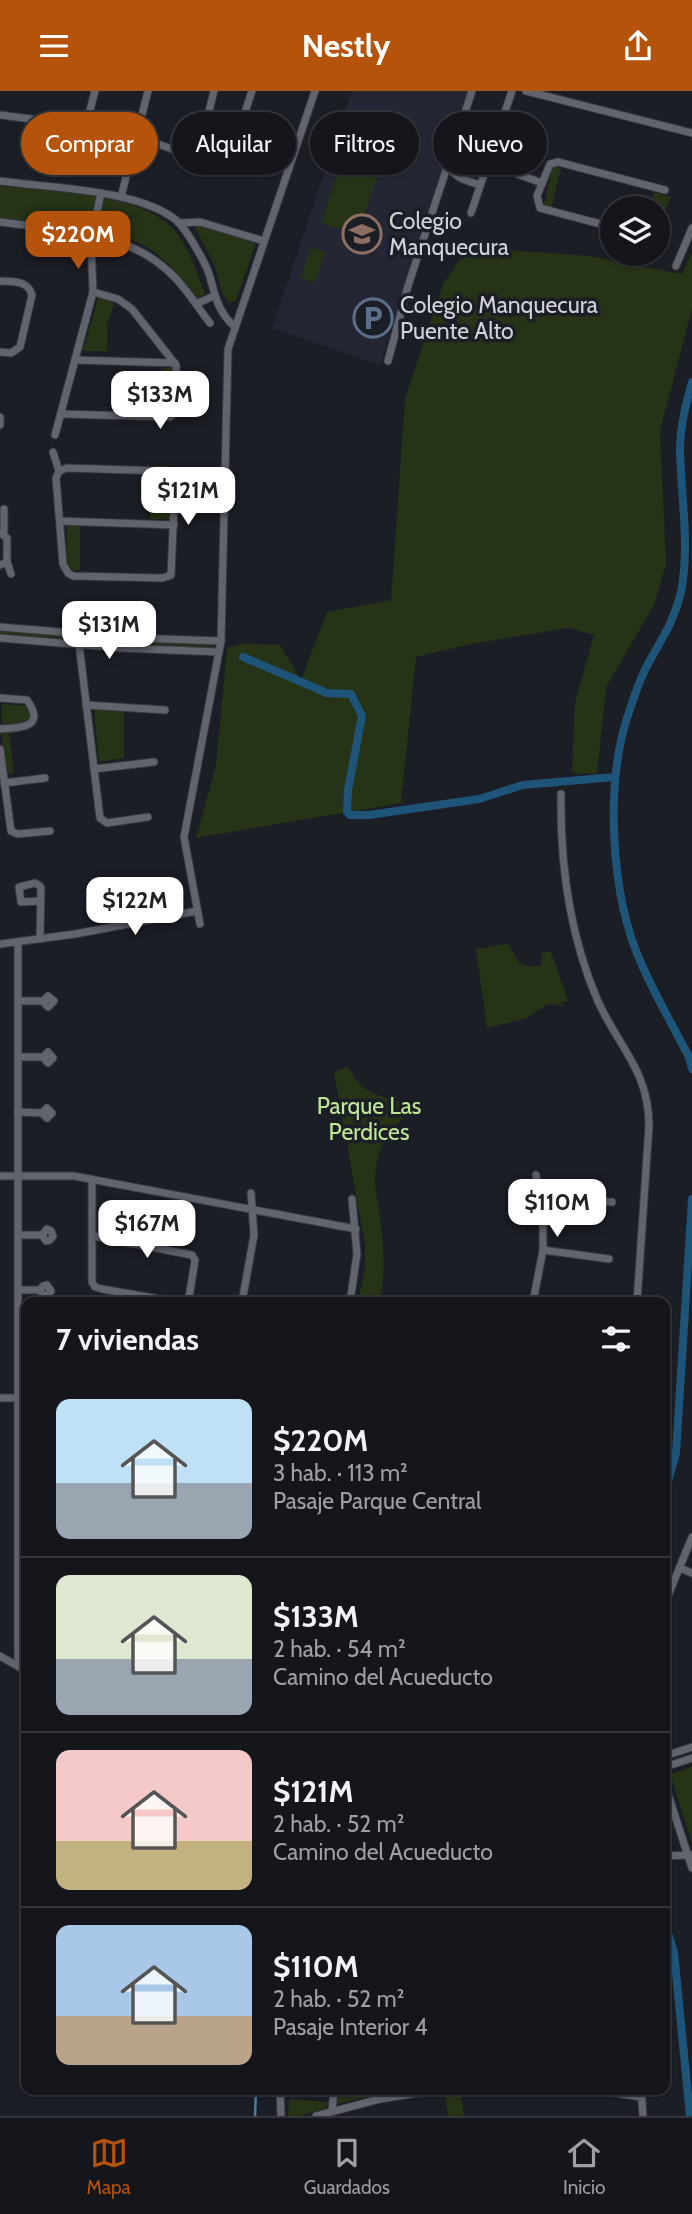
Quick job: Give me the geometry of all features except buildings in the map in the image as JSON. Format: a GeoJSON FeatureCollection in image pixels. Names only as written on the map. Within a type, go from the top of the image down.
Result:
{"type":"FeatureCollection","features":[{"type":"Feature","properties":{"kind":"street"},"geometry":{"type":"LineString","coordinates":[[90,112],[95,91]]}},
{"type":"Feature","properties":{"kind":"street"},"geometry":{"type":"LineString","coordinates":[[142,112],[148,91]]}},
{"type":"Feature","properties":{"kind":"street"},"geometry":{"type":"LineString","coordinates":[[209,112],[214,91]]}},
{"type":"Feature","properties":{"kind":"street"},"geometry":{"type":"LineString","coordinates":[[158,144],[219,166],[229,161],[252,91]]}},
{"type":"Feature","properties":{"kind":"street"},"geometry":{"type":"LineString","coordinates":[[200,924],[186,852],[185,826],[221,641],[227,358],[234,326],[315,91]]}},
{"type":"Feature","properties":{"kind":"street"},"geometry":{"type":"LineString","coordinates":[[464,112],[472,91]]}},
{"type":"Feature","properties":{"kind":"street"},"geometry":{"type":"LineString","coordinates":[[505,112],[512,91]]}},
{"type":"Feature","properties":{"kind":"street"},"geometry":{"type":"LineString","coordinates":[[526,91],[692,133]]}},
{"type":"Feature","properties":{"kind":"street"},"geometry":{"type":"LineString","coordinates":[[0,115],[21,118]]}},
{"type":"Feature","properties":{"kind":"street"},"geometry":{"type":"LineString","coordinates":[[600,224],[540,208],[536,200],[548,166],[558,162],[665,190]]}},
{"type":"Feature","properties":{"kind":"street"},"geometry":{"type":"LineString","coordinates":[[121,197],[126,175]]}},
{"type":"Feature","properties":{"kind":"street"},"geometry":{"type":"LineString","coordinates":[[388,361],[443,175]]}},
{"type":"Feature","properties":{"kind":"street"},"geometry":{"type":"LineString","coordinates":[[456,175],[459,178]]}},
{"type":"Feature","properties":{"kind":"street"},"geometry":{"type":"LineString","coordinates":[[471,213],[484,175]]}},
{"type":"Feature","properties":{"kind":"street"},"geometry":{"type":"LineString","coordinates":[[520,175],[542,183]]}},
{"type":"Feature","properties":{"kind":"street"},"geometry":{"type":"LineString","coordinates":[[440,185],[447,179],[459,178],[481,185]]}},
{"type":"Feature","properties":{"kind":"street"},"geometry":{"type":"LineString","coordinates":[[0,181],[101,193],[121,197],[162,212],[179,223],[188,235],[205,265],[214,296],[234,326]]}},
{"type":"Feature","properties":{"kind":"street"},"geometry":{"type":"LineString","coordinates":[[55,435],[93,292],[91,235],[101,193]]}},
{"type":"Feature","properties":{"kind":"street"},"geometry":{"type":"LineString","coordinates":[[179,223],[190,220],[200,222],[264,241]]}},
{"type":"Feature","properties":{"kind":"street"},"geometry":{"type":"LineString","coordinates":[[0,222],[79,232]]}},
{"type":"Feature","properties":{"kind":"street"},"geometry":{"type":"LineString","coordinates":[[676,266],[692,228]]}},
{"type":"Feature","properties":{"kind":"street"},"geometry":{"type":"LineString","coordinates":[[91,235],[126,244],[151,256],[172,274],[210,323]]}},
{"type":"Feature","properties":{"kind":"street"},"geometry":{"type":"LineString","coordinates":[[0,281],[25,284],[32,295],[21,344],[15,352],[0,352]]}},
{"type":"Feature","properties":{"kind":"street"},"geometry":{"type":"LineString","coordinates":[[61,414],[173,416],[178,408],[178,369],[175,363],[132,309],[118,299],[93,292]]}},
{"type":"Feature","properties":{"kind":"street"},"geometry":{"type":"LineString","coordinates":[[196,304],[214,296]]}},
{"type":"Feature","properties":{"kind":"street"},"geometry":{"type":"LineString","coordinates":[[75,360],[175,363]]}},
{"type":"Feature","properties":{"kind":"street"},"geometry":{"type":"LineString","coordinates":[[0,417],[0,425]]}},
{"type":"Feature","properties":{"kind":"street"},"geometry":{"type":"LineString","coordinates":[[54,452],[59,471],[56,478],[64,568],[73,576],[167,578],[173,571],[174,477],[167,471],[66,468],[59,471]]}},
{"type":"Feature","properties":{"kind":"street"},"geometry":{"type":"LineString","coordinates":[[175,492],[224,493]]}},
{"type":"Feature","properties":{"kind":"street"},"geometry":{"type":"LineString","coordinates":[[4,509],[2,534],[7,540],[3,563],[11,574]]}},
{"type":"Feature","properties":{"kind":"street"},"geometry":{"type":"LineString","coordinates":[[60,521],[174,525]]}},
{"type":"Feature","properties":{"kind":"street"},"geometry":{"type":"LineString","coordinates":[[0,627],[134,638],[221,641]]}},
{"type":"Feature","properties":{"kind":"street"},"geometry":{"type":"LineString","coordinates":[[0,638],[219,652]]}},
{"type":"Feature","properties":{"kind":"street"},"geometry":{"type":"LineString","coordinates":[[79,645],[102,821],[109,823],[148,817]]}},
{"type":"Feature","properties":{"kind":"street"},"geometry":{"type":"LineString","coordinates":[[0,698],[27,701],[31,704],[33,717],[27,727],[0,729]]}},
{"type":"Feature","properties":{"kind":"street"},"geometry":{"type":"LineString","coordinates":[[86,705],[165,710]]}},
{"type":"Feature","properties":{"kind":"street"},"geometry":{"type":"LineString","coordinates":[[0,749],[10,829],[13,833],[50,831]]}},
{"type":"Feature","properties":{"kind":"street"},"geometry":{"type":"LineString","coordinates":[[94,769],[154,762]]}},
{"type":"Feature","properties":{"kind":"street"},"geometry":{"type":"LineString","coordinates":[[4,782],[45,778]]}},
{"type":"Feature","properties":{"kind":"street"},"geometry":{"type":"LineString","coordinates":[[561,794],[561,856],[574,932],[597,999],[636,1067],[648,1106],[649,1126],[637,1297]]}},
{"type":"Feature","properties":{"kind":"street"},"geometry":{"type":"LineString","coordinates":[[40,901],[40,939]]}},
{"type":"Feature","properties":{"kind":"street"},"geometry":{"type":"LineString","coordinates":[[0,944],[197,911]]}},
{"type":"Feature","properties":{"kind":"street"},"geometry":{"type":"LineString","coordinates":[[19,941],[18,1290],[21,1332]]}},
{"type":"Feature","properties":{"kind":"street"},"geometry":{"type":"LineString","coordinates":[[19,1001],[43,1001]]}},
{"type":"Feature","properties":{"kind":"street"},"geometry":{"type":"LineString","coordinates":[[18,1057],[43,1057]]}},
{"type":"Feature","properties":{"kind":"street"},"geometry":{"type":"LineString","coordinates":[[18,1112],[42,1113]]}},
{"type":"Feature","properties":{"kind":"street"},"geometry":{"type":"LineString","coordinates":[[534,1297],[543,1250],[536,1175]]}},
{"type":"Feature","properties":{"kind":"street"},"geometry":{"type":"LineString","coordinates":[[0,1176],[67,1176],[356,1229]]}},
{"type":"Feature","properties":{"kind":"street"},"geometry":{"type":"LineString","coordinates":[[92,1180],[92,1282],[95,1287],[149,1297]]}},
{"type":"Feature","properties":{"kind":"street"},"geometry":{"type":"LineString","coordinates":[[244,1297],[254,1235],[251,1193]]}},
{"type":"Feature","properties":{"kind":"street"},"geometry":{"type":"LineString","coordinates":[[351,1297],[357,1254],[352,1199]]}},
{"type":"Feature","properties":{"kind":"street"},"geometry":{"type":"LineString","coordinates":[[540,1199],[612,1202]]}},
{"type":"Feature","properties":{"kind":"street"},"geometry":{"type":"LineString","coordinates":[[18,1234],[42,1235]]}},
{"type":"Feature","properties":{"kind":"street"},"geometry":{"type":"LineString","coordinates":[[93,1237],[192,1255],[195,1260],[189,1297]]}},
{"type":"Feature","properties":{"kind":"street"},"geometry":{"type":"LineString","coordinates":[[543,1250],[609,1259]]}},
{"type":"Feature","properties":{"kind":"street"},"geometry":{"type":"LineString","coordinates":[[18,1290],[40,1290],[47,1285],[51,1291]]}},
{"type":"Feature","properties":{"kind":"street"},"geometry":{"type":"LineString","coordinates":[[0,1398],[21,1398]]}},
{"type":"Feature","properties":{"kind":"street"},"geometry":{"type":"LineString","coordinates":[[18,1666],[21,1483]]}},
{"type":"Feature","properties":{"kind":"street"},"geometry":{"type":"LineString","coordinates":[[670,1591],[692,1537]]}},
{"type":"Feature","properties":{"kind":"street"},"geometry":{"type":"LineString","coordinates":[[680,1568],[692,1573]]}},
{"type":"Feature","properties":{"kind":"street"},"geometry":{"type":"LineString","coordinates":[[0,1656],[21,1668]]}},
{"type":"Feature","properties":{"kind":"street"},"geometry":{"type":"LineString","coordinates":[[670,1754],[692,1747]]}},
{"type":"Feature","properties":{"kind":"street"},"geometry":{"type":"LineString","coordinates":[[670,1765],[692,1758]]}},
{"type":"Feature","properties":{"kind":"street"},"geometry":{"type":"LineString","coordinates":[[670,1799],[692,1868]]}},
{"type":"Feature","properties":{"kind":"street"},"geometry":{"type":"LineString","coordinates":[[670,1856],[690,1855]]}},
{"type":"Feature","properties":{"kind":"street"},"geometry":{"type":"LineString","coordinates":[[280,2095],[281,2116]]}},
{"type":"Feature","properties":{"kind":"street"},"geometry":{"type":"LineString","coordinates":[[332,2111],[333,2095]]}},
{"type":"Feature","properties":{"kind":"street"},"geometry":{"type":"LineString","coordinates":[[380,2095],[380,2099]]}},
{"type":"Feature","properties":{"kind":"street"},"geometry":{"type":"LineString","coordinates":[[316,2116],[401,2095]]}},
{"type":"Feature","properties":{"kind":"street"},"geometry":{"type":"LineString","coordinates":[[641,2095],[643,2116]]}},
{"type":"Feature","properties":{"kind":"shaded area","name":"Colegio Manquecura"},"geometry":{"type":"Polygon","coordinates":[[[352,91],[469,91],[462,112],[433,112],[433,175],[440,175],[380,365],[272,328],[324,175],[419,175],[419,112],[345,112],[352,91]]]}},
{"type":"Feature","properties":{"kind":"green space"},"geometry":{"type":"Polygon","coordinates":[[[553,166],[561,168],[551,209],[543,207],[553,166]]]}},
{"type":"Feature","properties":{"kind":"green space"},"geometry":{"type":"Polygon","coordinates":[[[336,175],[377,175],[358,235],[321,223],[336,175]]]}},
{"type":"Feature","properties":{"kind":"green space"},"geometry":{"type":"Polygon","coordinates":[[[0,186],[85,195],[147,211],[163,220],[178,235],[205,294],[196,300],[165,261],[139,243],[80,228],[0,218],[0,186]]]}},
{"type":"Feature","properties":{"kind":"green space"},"geometry":{"type":"Polygon","coordinates":[[[198,225],[252,241],[255,245],[236,301],[229,303],[222,293],[215,266],[196,229],[198,225]]]}},
{"type":"Feature","properties":{"kind":"green space"},"geometry":{"type":"Polygon","coordinates":[[[469,247],[589,256],[600,258],[600,266],[641,266],[682,274],[692,252],[692,308],[660,431],[666,564],[654,605],[606,687],[597,774],[572,773],[575,703],[594,635],[568,628],[471,644],[416,657],[401,803],[196,838],[216,765],[227,648],[243,644],[280,645],[301,680],[327,612],[391,600],[405,399],[443,284],[469,247]]]}},
{"type":"Feature","properties":{"kind":"green space"},"geometry":{"type":"Polygon","coordinates":[[[311,248],[326,252],[315,283],[301,278],[311,248]]]}},
{"type":"Feature","properties":{"kind":"green space"},"geometry":{"type":"Polygon","coordinates":[[[98,298],[114,303],[107,325],[107,351],[83,351],[98,298]]]}},
{"type":"Feature","properties":{"kind":"green space"},"geometry":{"type":"Polygon","coordinates":[[[173,367],[173,413],[161,413],[161,368],[173,367]]]}},
{"type":"Feature","properties":{"kind":"green space"},"geometry":{"type":"Polygon","coordinates":[[[150,477],[170,477],[169,519],[150,519],[150,477]]]}},
{"type":"Feature","properties":{"kind":"green space"},"geometry":{"type":"Polygon","coordinates":[[[67,525],[80,526],[80,570],[70,571],[66,568],[67,525]]]}},
{"type":"Feature","properties":{"kind":"green space"},"geometry":{"type":"Polygon","coordinates":[[[0,631],[213,647],[133,646],[0,634],[0,631]]]}},
{"type":"Feature","properties":{"kind":"green space"},"geometry":{"type":"Polygon","coordinates":[[[2,704],[30,708],[29,724],[4,726],[2,704]]]}},
{"type":"Feature","properties":{"kind":"green space"},"geometry":{"type":"Polygon","coordinates":[[[94,709],[124,710],[124,758],[99,762],[94,709]]]}},
{"type":"Feature","properties":{"kind":"green space"},"geometry":{"type":"Polygon","coordinates":[[[9,732],[14,773],[6,774],[1,733],[9,732]]]}},
{"type":"Feature","properties":{"kind":"green space"},"geometry":{"type":"Polygon","coordinates":[[[506,944],[519,963],[529,967],[541,965],[542,953],[551,951],[568,1001],[561,1003],[562,1006],[548,1004],[525,1019],[487,1028],[476,949],[506,944]]]}},
{"type":"Feature","properties":{"kind":"green space","name":"Parque Las Perdices"},"geometry":{"type":"Polygon","coordinates":[[[348,1066],[359,1083],[371,1092],[406,1103],[405,1114],[383,1144],[375,1171],[384,1255],[380,1297],[359,1297],[365,1268],[365,1244],[334,1072],[348,1066]]]}},
{"type":"Feature","properties":{"kind":"green space"},"geometry":{"type":"Polygon","coordinates":[[[692,1767],[692,1842],[670,1774],[692,1767]]]}},
{"type":"Feature","properties":{"kind":"green space"},"geometry":{"type":"Polygon","coordinates":[[[338,2095],[375,2095],[337,2104],[338,2095]]]}},
{"type":"Feature","properties":{"kind":"green space"},"geometry":{"type":"Polygon","coordinates":[[[445,2095],[461,2095],[464,2116],[448,2116],[445,2095]]]}},
{"type":"Feature","properties":{"kind":"green space"},"geometry":{"type":"Polygon","coordinates":[[[289,2099],[327,2102],[327,2108],[299,2116],[288,2116],[289,2099]]]}},
{"type":"Feature","properties":{"kind":"waterway"},"geometry":{"type":"LineString","coordinates":[[692,382],[680,441],[685,539],[681,592],[671,621],[642,677],[627,718],[620,746],[614,809],[618,874],[631,936],[646,975],[689,1057],[692,1069]]}},
{"type":"Feature","properties":{"kind":"waterway"},"geometry":{"type":"LineString","coordinates":[[243,657],[327,693],[351,694],[362,716],[348,790],[347,812],[350,815],[369,815],[479,799],[523,785],[615,777]]}},
{"type":"Feature","properties":{"kind":"waterway"},"geometry":{"type":"LineString","coordinates":[[670,1474],[676,1453],[692,1199]]}},
{"type":"Feature","properties":{"kind":"waterway"},"geometry":{"type":"LineString","coordinates":[[670,1940],[674,1952],[690,2116]]}},
{"type":"Feature","properties":{"kind":"waterway"},"geometry":{"type":"LineString","coordinates":[[255,2116],[256,2095]]}},
{"type":"Feature","properties":{"kind":"place","name":"Colegio Manquecura"},"geometry":{"type":"Point","coordinates":[362,234]}},
{"type":"Feature","properties":{"kind":"place","name":"Colegio Manquecura Puente Alto"},"geometry":{"type":"Point","coordinates":[373,318]}}]}
